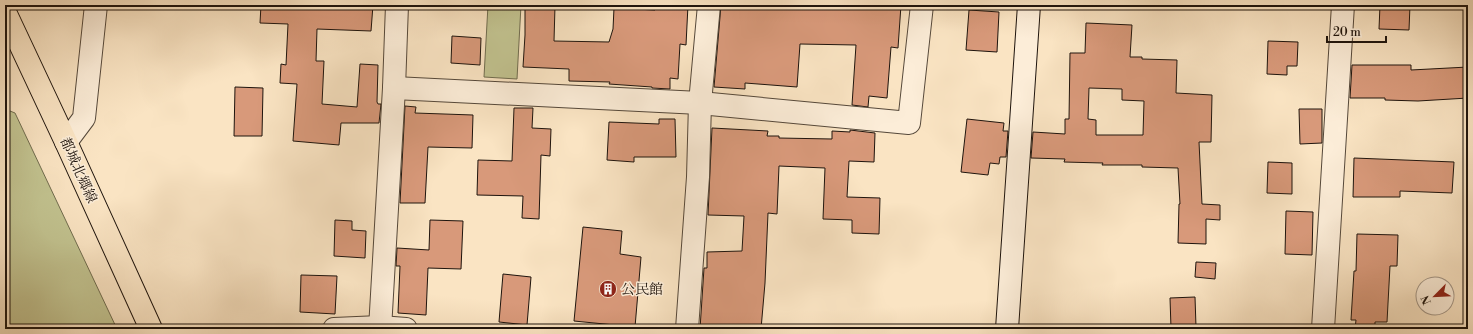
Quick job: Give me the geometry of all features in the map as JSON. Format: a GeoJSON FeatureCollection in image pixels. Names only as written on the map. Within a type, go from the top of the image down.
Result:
{"type":"FeatureCollection","features":[{"type":"Feature","properties":{"kind":"main road","name":"都城北郷線"},"geometry":{"type":"LineString","coordinates":[[5,12],[151,329]]}},
{"type":"Feature","properties":{"kind":"street"},"geometry":{"type":"LineString","coordinates":[[66,142],[84,118],[96,5]]}},
{"type":"Feature","properties":{"kind":"street"},"geometry":{"type":"LineString","coordinates":[[380,328],[394,88],[397,5]]}},
{"type":"Feature","properties":{"kind":"street"},"geometry":{"type":"LineString","coordinates":[[686,329],[698,177],[700,103],[709,5]]}},
{"type":"Feature","properties":{"kind":"street"},"geometry":{"type":"LineString","coordinates":[[394,88],[700,103],[909,123],[922,5]]}},
{"type":"Feature","properties":{"kind":"street"},"geometry":{"type":"LineString","coordinates":[[1007,329],[1029,5]]}},
{"type":"Feature","properties":{"kind":"street"},"geometry":{"type":"LineString","coordinates":[[1323,329],[1343,5]]}},
{"type":"Feature","properties":{"kind":"street"},"geometry":{"type":"LineString","coordinates":[[334,329],[406,329]]}},
{"type":"Feature","properties":{"kind":"green space"},"geometry":{"type":"Polygon","coordinates":[[[488,5],[521,5],[517,79],[484,77],[488,5]]]}},
{"type":"Feature","properties":{"kind":"green space"},"geometry":{"type":"Polygon","coordinates":[[[5,109],[15,113],[117,329],[5,329],[5,109]]]}},
{"type":"Feature","properties":{"kind":"building"},"geometry":{"type":"Polygon","coordinates":[[[261,5],[373,5],[371,31],[317,29],[316,61],[324,61],[322,104],[357,107],[360,64],[378,65],[377,102],[378,104],[381,104],[379,123],[341,123],[339,145],[293,141],[297,84],[280,83],[281,64],[286,65],[288,24],[260,23],[261,5]]]}},
{"type":"Feature","properties":{"kind":"building"},"geometry":{"type":"Polygon","coordinates":[[[525,5],[555,6],[554,41],[609,42],[613,29],[614,8],[655,10],[655,5],[688,5],[686,45],[680,44],[678,79],[670,78],[670,89],[652,88],[609,84],[610,82],[569,81],[569,69],[523,67],[525,5]]]}},
{"type":"Feature","properties":{"kind":"building"},"geometry":{"type":"Polygon","coordinates":[[[721,5],[799,5],[799,7],[878,9],[878,5],[901,5],[898,48],[891,47],[887,98],[869,96],[868,107],[852,105],[856,45],[800,44],[797,87],[745,83],[745,89],[714,87],[721,5]]]}},
{"type":"Feature","properties":{"kind":"building"},"geometry":{"type":"Polygon","coordinates":[[[1380,5],[1410,5],[1409,30],[1379,29],[1380,5]]]}},
{"type":"Feature","properties":{"kind":"building"},"geometry":{"type":"Polygon","coordinates":[[[969,10],[999,12],[997,52],[966,50],[969,10]]]}},
{"type":"Feature","properties":{"kind":"building"},"geometry":{"type":"Polygon","coordinates":[[[1086,23],[1132,25],[1130,57],[1142,57],[1142,59],[1177,60],[1176,93],[1212,95],[1211,142],[1199,142],[1202,204],[1220,205],[1220,220],[1206,219],[1206,244],[1178,243],[1180,204],[1178,168],[1142,167],[1142,165],[1102,165],[1103,163],[1064,162],[1065,159],[1031,158],[1033,132],[1065,134],[1065,119],[1069,119],[1070,53],[1085,53],[1086,23]],[[1089,88],[1088,119],[1096,120],[1096,135],[1143,135],[1144,101],[1122,100],[1122,89],[1089,88]]]}},
{"type":"Feature","properties":{"kind":"building"},"geometry":{"type":"Polygon","coordinates":[[[452,36],[481,38],[480,65],[451,63],[452,36]]]}},
{"type":"Feature","properties":{"kind":"building"},"geometry":{"type":"Polygon","coordinates":[[[1268,41],[1298,42],[1297,66],[1287,66],[1287,75],[1267,74],[1268,41]]]}},
{"type":"Feature","properties":{"kind":"building"},"geometry":{"type":"Polygon","coordinates":[[[1352,65],[1411,65],[1411,70],[1468,67],[1468,98],[1418,101],[1385,100],[1385,98],[1350,98],[1352,65]]]}},
{"type":"Feature","properties":{"kind":"building"},"geometry":{"type":"Polygon","coordinates":[[[235,87],[263,88],[262,136],[234,136],[235,87]]]}},
{"type":"Feature","properties":{"kind":"building"},"geometry":{"type":"Polygon","coordinates":[[[405,106],[416,107],[415,113],[473,115],[472,148],[428,147],[425,203],[400,203],[405,106]]]}},
{"type":"Feature","properties":{"kind":"building"},"geometry":{"type":"Polygon","coordinates":[[[514,108],[533,108],[532,128],[551,129],[550,156],[541,155],[539,219],[522,218],[523,196],[477,195],[478,160],[512,161],[514,108]]]}},
{"type":"Feature","properties":{"kind":"building"},"geometry":{"type":"Polygon","coordinates":[[[1299,109],[1322,109],[1322,143],[1300,144],[1299,109]]]}},
{"type":"Feature","properties":{"kind":"building"},"geometry":{"type":"Polygon","coordinates":[[[659,119],[675,119],[676,157],[634,157],[634,162],[607,160],[609,122],[659,124],[659,119]]]}},
{"type":"Feature","properties":{"kind":"building"},"geometry":{"type":"Polygon","coordinates":[[[967,119],[1004,123],[1003,131],[1008,131],[1006,157],[1000,157],[999,164],[990,163],[988,175],[961,172],[967,119]]]}},
{"type":"Feature","properties":{"kind":"building"},"geometry":{"type":"Polygon","coordinates":[[[712,128],[768,131],[767,136],[779,136],[779,138],[832,139],[832,131],[850,132],[850,130],[875,133],[874,162],[849,161],[847,197],[880,198],[879,234],[852,233],[852,220],[823,219],[825,168],[779,166],[777,214],[768,213],[765,283],[761,329],[700,329],[704,268],[707,268],[707,252],[742,251],[744,216],[708,215],[712,128]]]}},
{"type":"Feature","properties":{"kind":"building"},"geometry":{"type":"Polygon","coordinates":[[[1354,158],[1454,162],[1452,193],[1400,191],[1400,197],[1353,197],[1354,158]]]}},
{"type":"Feature","properties":{"kind":"building"},"geometry":{"type":"Polygon","coordinates":[[[1268,162],[1292,163],[1292,194],[1267,193],[1268,162]]]}},
{"type":"Feature","properties":{"kind":"building"},"geometry":{"type":"Polygon","coordinates":[[[1286,211],[1313,212],[1312,255],[1285,254],[1286,211]]]}},
{"type":"Feature","properties":{"kind":"building"},"geometry":{"type":"Polygon","coordinates":[[[335,220],[352,221],[352,230],[366,231],[365,258],[334,256],[335,220]]]}},
{"type":"Feature","properties":{"kind":"building"},"geometry":{"type":"Polygon","coordinates":[[[430,220],[463,221],[461,269],[428,268],[426,315],[398,313],[400,266],[396,266],[397,248],[429,250],[430,220]]]}},
{"type":"Feature","properties":{"kind":"building","name":"公民館"},"geometry":{"type":"Polygon","coordinates":[[[583,227],[622,231],[620,254],[641,257],[635,327],[574,321],[583,227]]]}},
{"type":"Feature","properties":{"kind":"building"},"geometry":{"type":"Polygon","coordinates":[[[1357,234],[1398,235],[1397,266],[1390,266],[1387,322],[1375,322],[1375,329],[1355,329],[1356,320],[1351,320],[1354,271],[1356,271],[1357,234]]]}},
{"type":"Feature","properties":{"kind":"building"},"geometry":{"type":"Polygon","coordinates":[[[1196,262],[1216,263],[1215,279],[1195,277],[1196,262]]]}},
{"type":"Feature","properties":{"kind":"building"},"geometry":{"type":"Polygon","coordinates":[[[503,274],[531,277],[527,325],[499,322],[503,274]]]}},
{"type":"Feature","properties":{"kind":"building"},"geometry":{"type":"Polygon","coordinates":[[[301,275],[337,276],[335,314],[300,312],[301,275]]]}},
{"type":"Feature","properties":{"kind":"building"},"geometry":{"type":"Polygon","coordinates":[[[1195,297],[1196,327],[1171,328],[1170,298],[1195,297]]]}},
{"type":"Feature","properties":{"kind":"place","name":"公民館"},"geometry":{"type":"Point","coordinates":[608,289]}}]}
